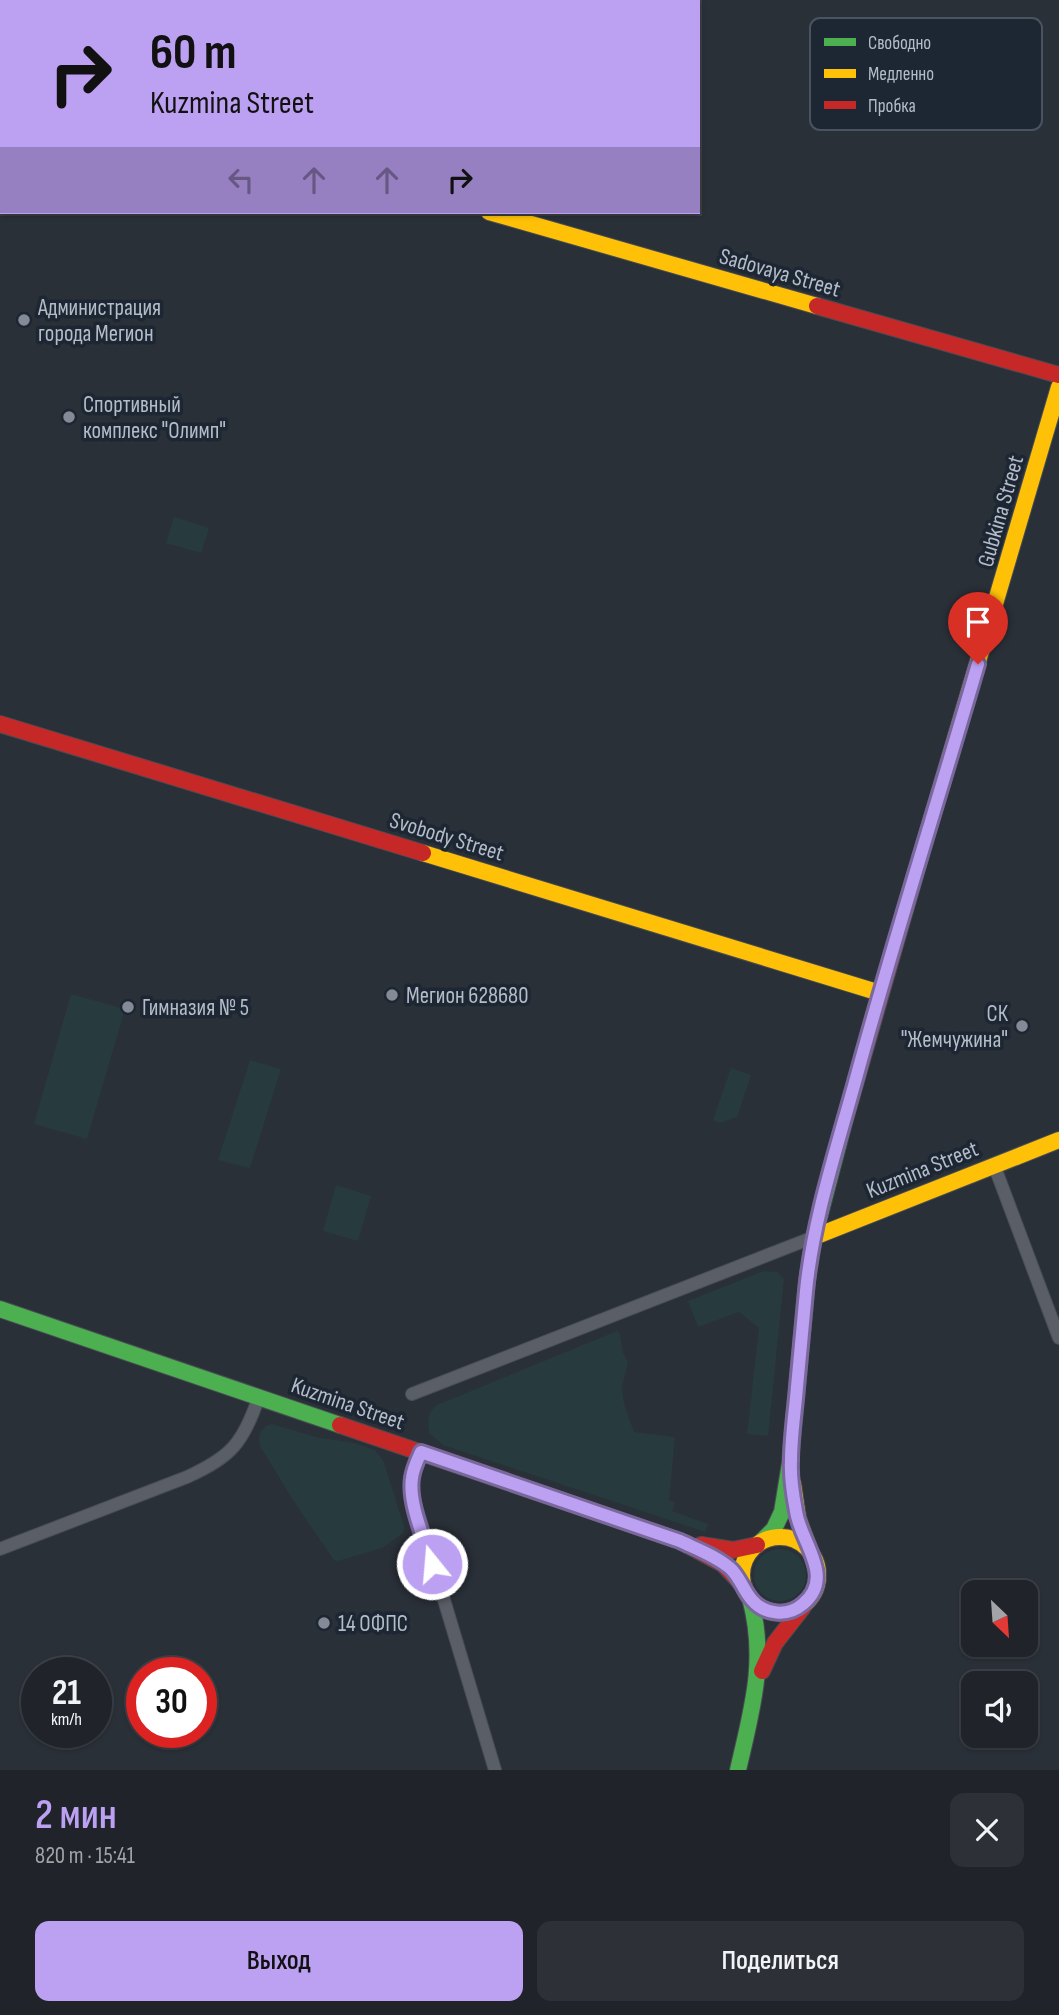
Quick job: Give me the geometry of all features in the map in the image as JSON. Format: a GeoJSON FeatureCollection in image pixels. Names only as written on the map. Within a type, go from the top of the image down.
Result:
{"type":"FeatureCollection","features":[{"type":"Feature","properties":{"kind":"main road","name":"Sadovaya Street"},"geometry":{"type":"LineString","coordinates":[[496,214],[1059,375]]}},
{"type":"Feature","properties":{"kind":"main road","name":"Gubkina Street"},"geometry":{"type":"LineString","coordinates":[[790,1463],[806,1289],[814,1237],[880,993],[1059,387]]}},
{"type":"Feature","properties":{"kind":"main road","name":"Svobody Street"},"geometry":{"type":"LineString","coordinates":[[0,724],[880,993]]}},
{"type":"Feature","properties":{"kind":"main road","name":"Kuzmina Street"},"geometry":{"type":"LineString","coordinates":[[814,1237],[1059,1140]]}},
{"type":"Feature","properties":{"kind":"main road","name":"Kuzmina Street"},"geometry":{"type":"LineString","coordinates":[[0,1309],[680,1541]]}},
{"type":"Feature","properties":{"kind":"main road"},"geometry":{"type":"LineString","coordinates":[[790,1463],[782,1512],[774,1530],[749,1553],[742,1575],[746,1591],[763,1609],[782,1613],[794,1610],[809,1599]]}},
{"type":"Feature","properties":{"kind":"main road"},"geometry":{"type":"LineString","coordinates":[[756,1684],[775,1643],[809,1599],[818,1577],[796,1514],[790,1463]]}},
{"type":"Feature","properties":{"kind":"main road"},"geometry":{"type":"LineString","coordinates":[[680,1541],[733,1550],[749,1548],[776,1537],[789,1538],[802,1544],[811,1554]]}},
{"type":"Feature","properties":{"kind":"main road"},"geometry":{"type":"LineString","coordinates":[[680,1541],[732,1569],[754,1609],[760,1655],[738,1770]]}},
{"type":"Feature","properties":{"kind":"street"},"geometry":{"type":"LineString","coordinates":[[994,1166],[1059,1338]]}},
{"type":"Feature","properties":{"kind":"street","name":"Kuzmina Street"},"geometry":{"type":"LineString","coordinates":[[412,1394],[814,1237]]}},
{"type":"Feature","properties":{"kind":"street"},"geometry":{"type":"LineString","coordinates":[[0,1549],[187,1477],[213,1464],[230,1452],[242,1438],[259,1397]]}},
{"type":"Feature","properties":{"kind":"street"},"geometry":{"type":"LineString","coordinates":[[421,1452],[411,1481],[412,1493],[495,1770]]}},
{"type":"Feature","properties":{"kind":"green space"},"geometry":{"type":"Polygon","coordinates":[[[174,517],[209,528],[201,553],[166,543],[174,517]]]}},
{"type":"Feature","properties":{"kind":"green space"},"geometry":{"type":"Polygon","coordinates":[[[71,994],[125,1009],[87,1139],[34,1124],[71,994]]]}},
{"type":"Feature","properties":{"kind":"green space"},"geometry":{"type":"Polygon","coordinates":[[[250,1060],[281,1069],[250,1168],[218,1160],[250,1060]]]}},
{"type":"Feature","properties":{"kind":"green space"},"geometry":{"type":"Polygon","coordinates":[[[731,1068],[751,1075],[737,1117],[720,1123],[713,1120],[731,1068]]]}},
{"type":"Feature","properties":{"kind":"green space"},"geometry":{"type":"Polygon","coordinates":[[[336,1185],[371,1196],[358,1241],[323,1231],[336,1185]]]}},
{"type":"Feature","properties":{"kind":"green space"},"geometry":{"type":"Polygon","coordinates":[[[764,1271],[777,1272],[784,1279],[768,1436],[747,1434],[759,1328],[739,1312],[698,1327],[688,1301],[764,1271]]]}},
{"type":"Feature","properties":{"kind":"green space"},"geometry":{"type":"Polygon","coordinates":[[[617,1331],[628,1362],[622,1387],[624,1404],[634,1432],[675,1437],[669,1500],[675,1502],[672,1511],[708,1524],[705,1532],[443,1445],[430,1434],[429,1418],[437,1405],[617,1331]]]}},
{"type":"Feature","properties":{"kind":"green space"},"geometry":{"type":"Polygon","coordinates":[[[272,1424],[375,1450],[383,1460],[404,1526],[403,1533],[382,1548],[334,1560],[260,1446],[261,1432],[272,1424]]]}},
{"type":"Feature","properties":{"kind":"green space"},"geometry":{"type":"Polygon","coordinates":[[[780,1549],[799,1556],[806,1575],[799,1594],[780,1601],[761,1594],[754,1575],[761,1556],[780,1549]]]}},
{"type":"Feature","properties":{"kind":"traffic: fast"},"geometry":{"type":"LineString","coordinates":[[762,1541],[774,1529],[782,1512],[790,1463],[807,1281],[814,1237],[845,1119]]}},
{"type":"Feature","properties":{"kind":"traffic: fast"},"geometry":{"type":"LineString","coordinates":[[0,1309],[340,1425]]}},
{"type":"Feature","properties":{"kind":"traffic: fast"},"geometry":{"type":"LineString","coordinates":[[738,1770],[756,1684],[757,1642],[750,1598]]}},
{"type":"Feature","properties":{"kind":"traffic: slow"},"geometry":{"type":"LineString","coordinates":[[496,214],[817,306]]}},
{"type":"Feature","properties":{"kind":"traffic: slow"},"geometry":{"type":"LineString","coordinates":[[920,858],[1059,387]]}},
{"type":"Feature","properties":{"kind":"traffic: slow"},"geometry":{"type":"LineString","coordinates":[[423,853],[880,993]]}},
{"type":"Feature","properties":{"kind":"traffic: slow"},"geometry":{"type":"LineString","coordinates":[[814,1237],[1059,1140]]}},
{"type":"Feature","properties":{"kind":"traffic: slow"},"geometry":{"type":"LineString","coordinates":[[793,1484],[798,1518],[810,1551]]}},
{"type":"Feature","properties":{"kind":"traffic: slow"},"geometry":{"type":"LineString","coordinates":[[780,1537],[794,1540],[807,1548],[815,1561],[818,1575],[815,1589],[807,1602],[794,1610],[780,1613],[766,1610],[753,1602],[745,1589],[742,1575],[745,1561],[753,1548],[766,1540],[780,1537]]}},
{"type":"Feature","properties":{"kind":"traffic: jam"},"geometry":{"type":"LineString","coordinates":[[817,306],[1059,375]]}},
{"type":"Feature","properties":{"kind":"traffic: jam"},"geometry":{"type":"LineString","coordinates":[[0,724],[423,853]]}},
{"type":"Feature","properties":{"kind":"traffic: jam"},"geometry":{"type":"LineString","coordinates":[[845,1119],[920,858]]}},
{"type":"Feature","properties":{"kind":"traffic: jam"},"geometry":{"type":"LineString","coordinates":[[340,1425],[680,1541],[723,1564],[744,1586]]}},
{"type":"Feature","properties":{"kind":"traffic: jam"},"geometry":{"type":"LineString","coordinates":[[701,1545],[733,1550],[757,1545]]}},
{"type":"Feature","properties":{"kind":"traffic: jam"},"geometry":{"type":"LineString","coordinates":[[762,1671],[775,1643],[803,1607]]}},
{"type":"Feature","properties":{"kind":"place","name":"Администрация города Мегион"},"geometry":{"type":"Point","coordinates":[24,320]}},
{"type":"Feature","properties":{"kind":"place","name":"Спортивный комплекс \"Олимп\""},"geometry":{"type":"Point","coordinates":[69,417]}},
{"type":"Feature","properties":{"kind":"place","name":"Мегион 628680"},"geometry":{"type":"Point","coordinates":[392,995]}},
{"type":"Feature","properties":{"kind":"place","name":"Гимназия № 5"},"geometry":{"type":"Point","coordinates":[128,1007]}},
{"type":"Feature","properties":{"kind":"place","name":"СК \"Жемчужина\""},"geometry":{"type":"Point","coordinates":[1022,1026]}},
{"type":"Feature","properties":{"kind":"place","name":"14 ОФПС"},"geometry":{"type":"Point","coordinates":[324,1623]}},
{"type":"Feature","properties":{"kind":"route"},"geometry":{"type":"LineString","coordinates":[[432,1564],[412,1493],[411,1481],[421,1452],[680,1541],[732,1569],[749,1597],[763,1609],[782,1613],[794,1610],[812,1594],[817,1583],[817,1571],[796,1514],[790,1463],[806,1289],[814,1237],[873,1018],[978,664]]}}]}
